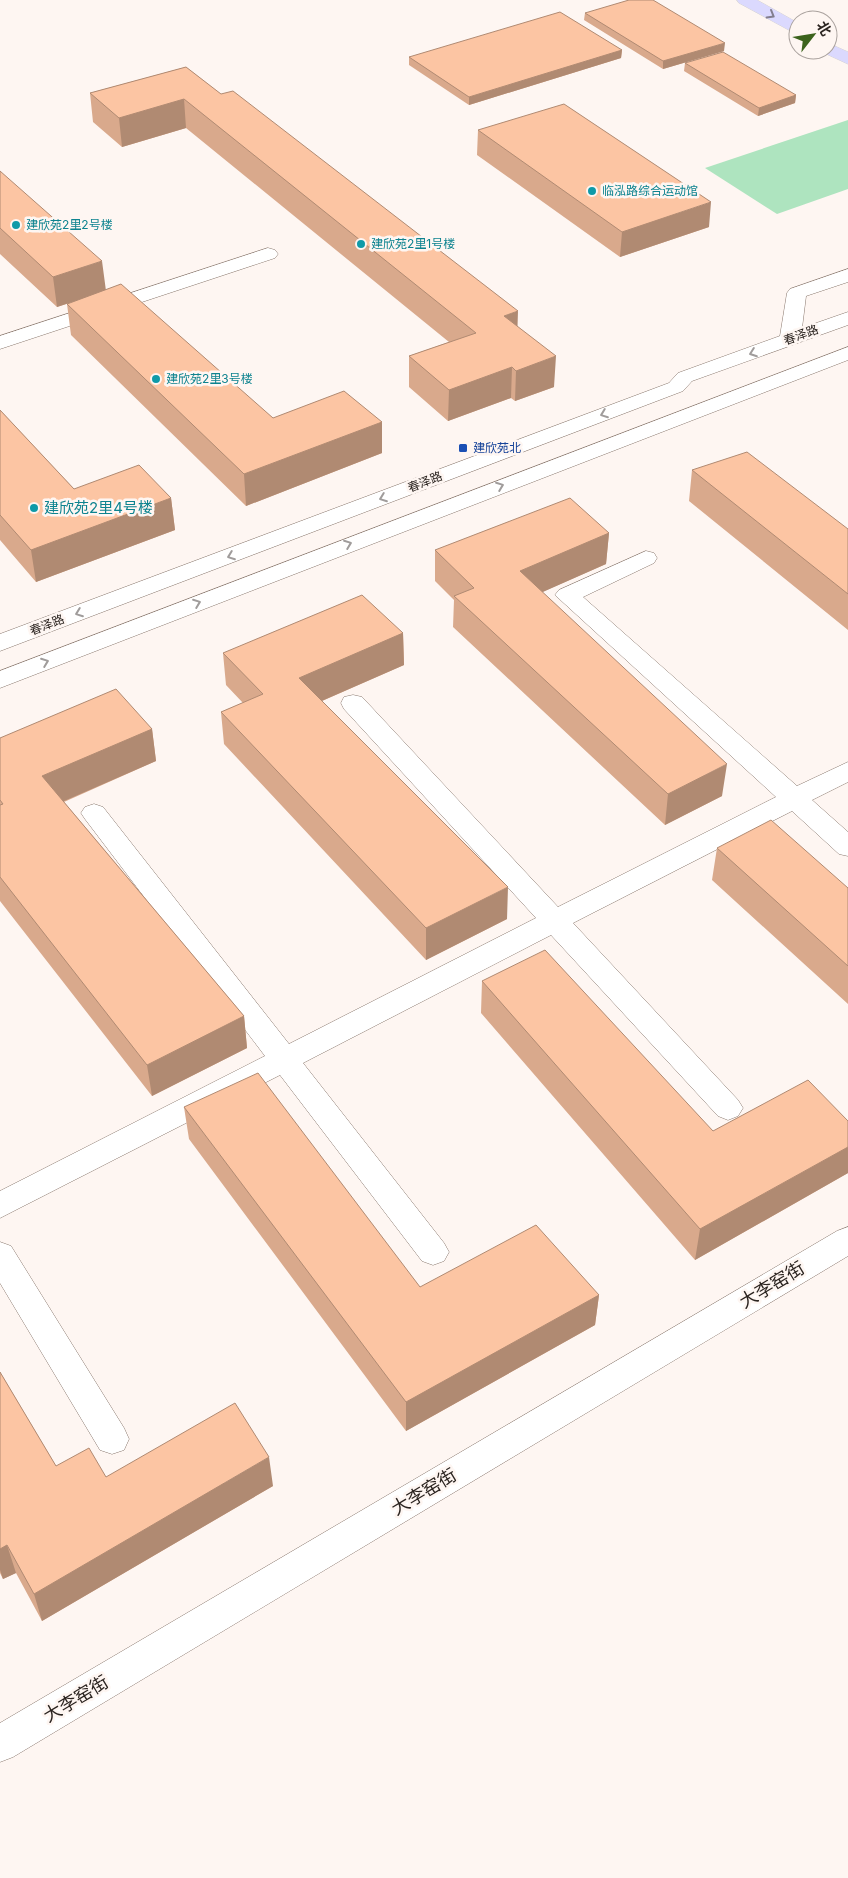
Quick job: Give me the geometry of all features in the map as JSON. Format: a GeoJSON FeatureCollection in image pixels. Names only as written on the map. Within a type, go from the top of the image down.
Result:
{"type":"FeatureCollection","features":[{"type":"Feature","properties":{"kind":"main road"},"geometry":{"type":"LineString","coordinates":[[745,0],[788,24]]}},
{"type":"Feature","properties":{"kind":"main road"},"geometry":{"type":"LineString","coordinates":[[777,0],[794,10]]}},
{"type":"Feature","properties":{"kind":"street"},"geometry":{"type":"LineString","coordinates":[[0,343],[268,254]]}},
{"type":"Feature","properties":{"kind":"street"},"geometry":{"type":"LineString","coordinates":[[790,339],[797,293],[848,275]]}},
{"type":"Feature","properties":{"kind":"street","name":"春泽路"},"geometry":{"type":"LineString","coordinates":[[0,643],[676,387],[686,377],[848,318]]}},
{"type":"Feature","properties":{"kind":"street"},"geometry":{"type":"LineString","coordinates":[[0,680],[848,352]]}},
{"type":"Feature","properties":{"kind":"street"},"geometry":{"type":"LineString","coordinates":[[646,558],[567,595],[848,846]]}},
{"type":"Feature","properties":{"kind":"street"},"geometry":{"type":"LineString","coordinates":[[353,703],[728,1108]]}},
{"type":"Feature","properties":{"kind":"street"},"geometry":{"type":"LineString","coordinates":[[0,1205],[848,771]]}},
{"type":"Feature","properties":{"kind":"street"},"geometry":{"type":"LineString","coordinates":[[94,813],[433,1252]]}},
{"type":"Feature","properties":{"kind":"street","name":"大李窑街"},"geometry":{"type":"LineString","coordinates":[[0,1744],[848,1240]]}},
{"type":"Feature","properties":{"kind":"street"},"geometry":{"type":"LineString","coordinates":[[0,1255],[112,1439]]}},
{"type":"Feature","properties":{"kind":"green space"},"geometry":{"type":"Polygon","coordinates":[[[848,120],[848,189],[777,214],[705,168],[848,120]]]}},
{"type":"Feature","properties":{"kind":"building"},"geometry":{"type":"Polygon","coordinates":[[[629,0],[653,0],[725,43],[663,61],[585,13],[629,0]]]}},
{"type":"Feature","properties":{"kind":"building"},"geometry":{"type":"Polygon","coordinates":[[[560,12],[622,50],[469,97],[409,57],[560,12]]]}},
{"type":"Feature","properties":{"kind":"building"},"geometry":{"type":"Polygon","coordinates":[[[723,52],[796,95],[759,108],[685,63],[723,52]]]}},
{"type":"Feature","properties":{"kind":"building"},"geometry":{"type":"Polygon","coordinates":[[[186,67],[221,94],[233,91],[518,311],[504,316],[556,356],[516,371],[512,367],[449,390],[409,356],[476,333],[184,99],[119,118],[90,93],[186,67]]]}},
{"type":"Feature","properties":{"kind":"building"},"geometry":{"type":"Polygon","coordinates":[[[564,104],[711,202],[622,232],[478,130],[564,104]]]}},
{"type":"Feature","properties":{"kind":"building"},"geometry":{"type":"Polygon","coordinates":[[[0,171],[102,261],[53,277],[0,228],[0,171]]]}},
{"type":"Feature","properties":{"kind":"building"},"geometry":{"type":"Polygon","coordinates":[[[121,284],[273,418],[344,391],[382,422],[244,474],[67,304],[121,284]]]}},
{"type":"Feature","properties":{"kind":"building"},"geometry":{"type":"Polygon","coordinates":[[[0,410],[74,489],[139,465],[171,498],[31,550],[0,515],[0,410]]]}},
{"type":"Feature","properties":{"kind":"building"},"geometry":{"type":"Polygon","coordinates":[[[747,452],[848,529],[848,594],[692,470],[747,452]]]}},
{"type":"Feature","properties":{"kind":"building"},"geometry":{"type":"Polygon","coordinates":[[[570,498],[609,533],[520,571],[727,764],[668,794],[454,596],[474,588],[435,550],[570,498]]]}},
{"type":"Feature","properties":{"kind":"building"},"geometry":{"type":"Polygon","coordinates":[[[362,595],[403,633],[299,678],[508,887],[426,928],[221,712],[263,694],[223,653],[362,595]]]}},
{"type":"Feature","properties":{"kind":"building"},"geometry":{"type":"Polygon","coordinates":[[[116,689],[152,729],[42,776],[244,1016],[147,1065],[0,877],[0,805],[3,804],[0,800],[0,738],[116,689]]]}},
{"type":"Feature","properties":{"kind":"building"},"geometry":{"type":"Polygon","coordinates":[[[771,820],[848,888],[848,966],[717,848],[771,820]]]}},
{"type":"Feature","properties":{"kind":"building"},"geometry":{"type":"Polygon","coordinates":[[[545,950],[713,1131],[808,1080],[848,1121],[848,1147],[700,1229],[482,981],[545,950]]]}},
{"type":"Feature","properties":{"kind":"building"},"geometry":{"type":"Polygon","coordinates":[[[258,1073],[420,1287],[536,1225],[599,1295],[406,1402],[184,1107],[258,1073]]]}},
{"type":"Feature","properties":{"kind":"building"},"geometry":{"type":"Polygon","coordinates":[[[0,1372],[56,1466],[89,1448],[106,1477],[235,1403],[269,1457],[34,1594],[7,1545],[0,1549],[0,1372]]]}},
{"type":"Feature","properties":{"kind":"place","name":"临泓路综合运动馆"},"geometry":{"type":"Point","coordinates":[592,191]}},
{"type":"Feature","properties":{"kind":"place","name":"建欣苑2里2号楼"},"geometry":{"type":"Point","coordinates":[16,225]}},
{"type":"Feature","properties":{"kind":"place","name":"建欣苑2里1号楼"},"geometry":{"type":"Point","coordinates":[361,244]}},
{"type":"Feature","properties":{"kind":"place","name":"建欣苑2里3号楼"},"geometry":{"type":"Point","coordinates":[156,379]}},
{"type":"Feature","properties":{"kind":"place","name":"建欣苑北"},"geometry":{"type":"Point","coordinates":[463,448]}},
{"type":"Feature","properties":{"kind":"place","name":"建欣苑2里4号楼"},"geometry":{"type":"Point","coordinates":[34,508]}}]}
